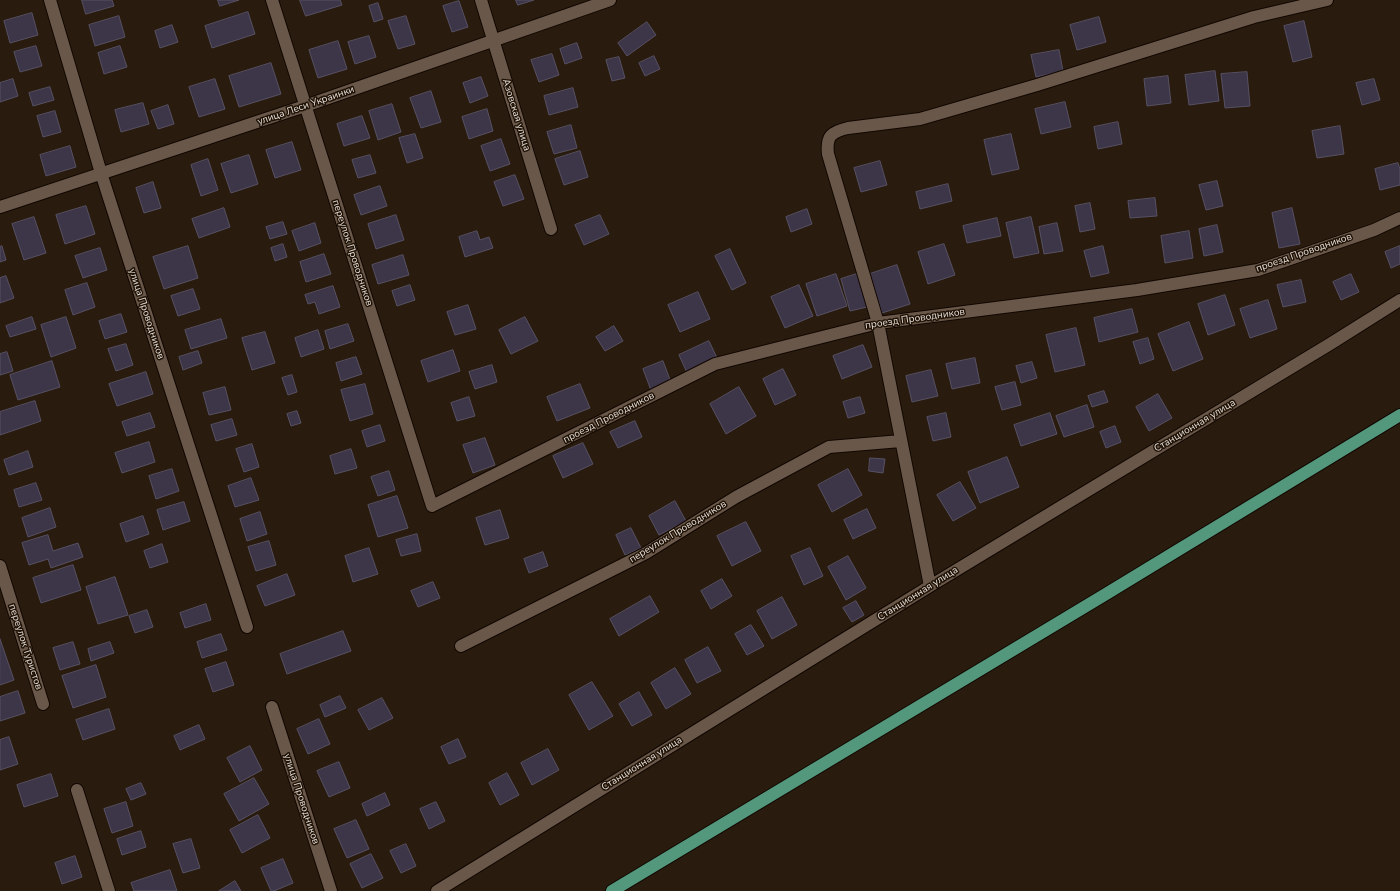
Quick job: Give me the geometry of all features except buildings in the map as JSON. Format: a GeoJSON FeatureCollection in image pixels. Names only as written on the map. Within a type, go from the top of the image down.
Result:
{"type":"FeatureCollection","features":[{"type":"Feature","properties":{"kind":"main road"},"geometry":{"type":"LineString","coordinates":[[612,891],[1106,594],[1400,415]]}},
{"type":"Feature","properties":{"kind":"street","name":"улица Проводников"},"geometry":{"type":"LineString","coordinates":[[50,0],[101,173],[247,627]]}},
{"type":"Feature","properties":{"kind":"street","name":"переулок Проводников"},"geometry":{"type":"LineString","coordinates":[[272,0],[432,506]]}},
{"type":"Feature","properties":{"kind":"street","name":"Азовская улица"},"geometry":{"type":"LineString","coordinates":[[481,0],[551,229]]}},
{"type":"Feature","properties":{"kind":"street","name":"улица Леси Украинки"},"geometry":{"type":"LineString","coordinates":[[0,207],[305,106],[610,0]]}},
{"type":"Feature","properties":{"kind":"street"},"geometry":{"type":"LineString","coordinates":[[930,586],[878,323],[828,154],[826,143],[830,137],[836,131],[848,128],[920,119],[1037,85],[1254,17],[1327,0]]}},
{"type":"Feature","properties":{"kind":"street","name":"проезд Проводников"},"geometry":{"type":"LineString","coordinates":[[432,506],[715,364],[878,323],[1137,290],[1258,270],[1374,230],[1400,218]]}},
{"type":"Feature","properties":{"kind":"street","name":"Станционная улица"},"geometry":{"type":"LineString","coordinates":[[437,891],[930,586],[1400,300]]}},
{"type":"Feature","properties":{"kind":"street","name":"переулок Проводников"},"geometry":{"type":"LineString","coordinates":[[461,646],[646,553],[736,497],[829,447],[901,440]]}},
{"type":"Feature","properties":{"kind":"street","name":"переулок Туристов"},"geometry":{"type":"LineString","coordinates":[[0,566],[43,704]]}},
{"type":"Feature","properties":{"kind":"street","name":"улица Проводников"},"geometry":{"type":"LineString","coordinates":[[272,707],[331,891]]}},
{"type":"Feature","properties":{"kind":"street"},"geometry":{"type":"LineString","coordinates":[[77,790],[109,891]]}}]}
